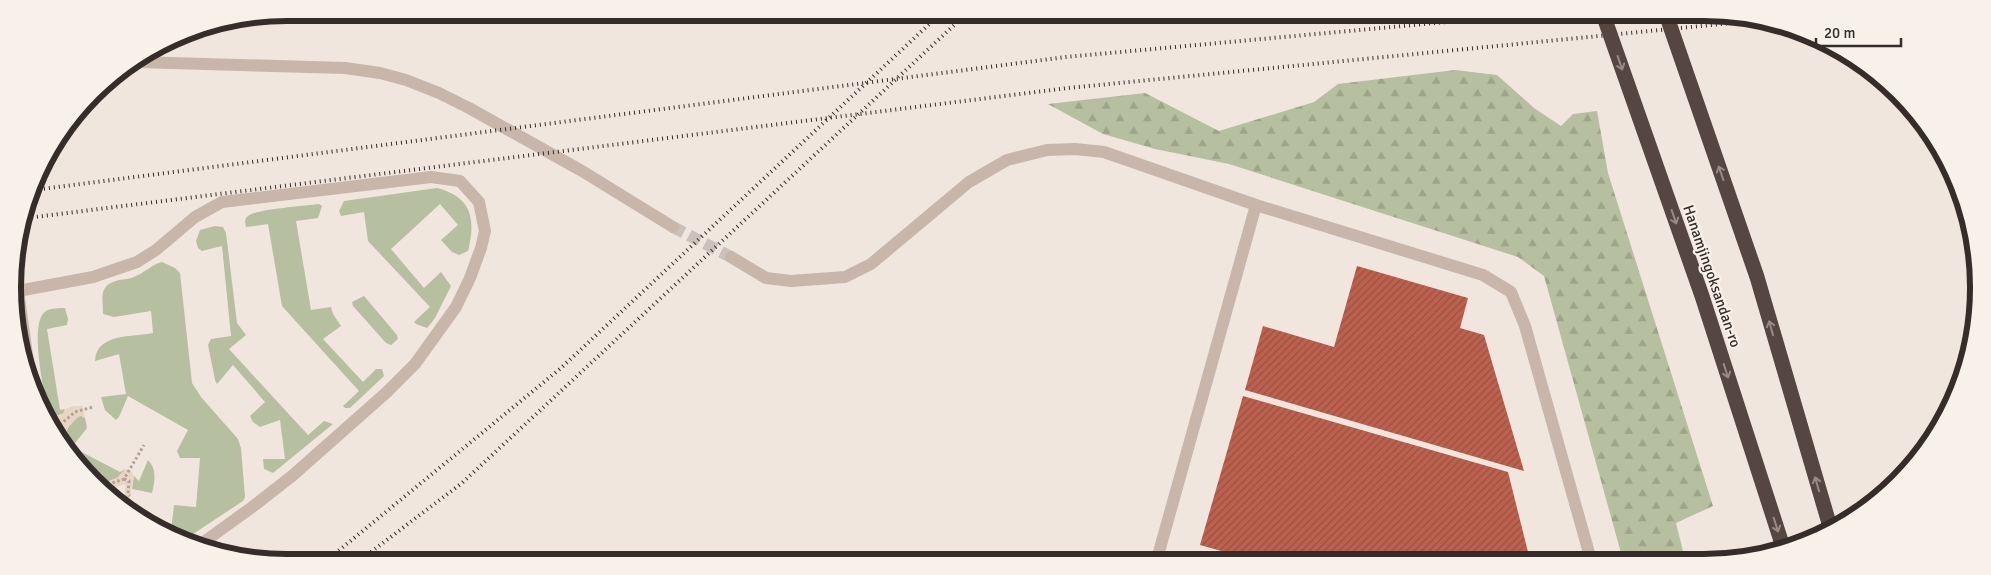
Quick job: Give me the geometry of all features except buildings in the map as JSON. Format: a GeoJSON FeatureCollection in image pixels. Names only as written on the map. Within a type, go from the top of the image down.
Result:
{"type":"FeatureCollection","features":[{"type":"Feature","properties":{"kind":"highway","name":"Hanamjingoksandan-ro"},"geometry":{"type":"LineString","coordinates":[[1605,21],[1702,296],[1781,542]]}},
{"type":"Feature","properties":{"kind":"highway"},"geometry":{"type":"LineString","coordinates":[[1668,21],[1757,277],[1828,523]]}},
{"type":"Feature","properties":{"kind":"street"},"geometry":{"type":"LineString","coordinates":[[146,62],[345,68],[380,73],[406,80],[439,93],[478,113],[582,171],[674,227]]}},
{"type":"Feature","properties":{"kind":"street"},"geometry":{"type":"LineString","coordinates":[[731,257],[766,278],[791,281],[845,276],[871,264],[969,182],[1007,160],[1047,150],[1076,149],[1104,152],[1256,205],[1483,275],[1511,292],[1526,326],[1589,554]]}},
{"type":"Feature","properties":{"kind":"street"},"geometry":{"type":"LineString","coordinates":[[21,284],[93,277],[137,262],[156,250],[195,217],[222,202],[432,177],[460,181],[478,202],[485,231],[470,278],[456,307],[415,364],[381,398],[292,476],[205,541]]}},
{"type":"Feature","properties":{"kind":"street"},"geometry":{"type":"LineString","coordinates":[[1158,554],[1256,205]]}},
{"type":"Feature","properties":{"kind":"path"},"geometry":{"type":"LineString","coordinates":[[60,425],[75,412],[93,407]]}},
{"type":"Feature","properties":{"kind":"path"},"geometry":{"type":"LineString","coordinates":[[108,484],[124,479],[144,445]]}},
{"type":"Feature","properties":{"kind":"path"},"geometry":{"type":"LineString","coordinates":[[124,479],[129,481],[128,494],[130,496]]}},
{"type":"Feature","properties":{"kind":"green space"},"geometry":{"type":"Polygon","coordinates":[[[1455,70],[1497,75],[1534,108],[1561,126],[1573,114],[1597,111],[1608,173],[1713,506],[1676,523],[1685,554],[1621,554],[1544,276],[1518,257],[1229,164],[1155,149],[1103,134],[1048,104],[1145,93],[1219,131],[1314,102],[1338,84],[1455,70]]]}},
{"type":"Feature","properties":{"kind":"green space"},"geometry":{"type":"Polygon","coordinates":[[[437,188],[458,197],[469,211],[471,229],[468,251],[459,255],[452,252],[441,240],[458,225],[440,204],[391,249],[424,288],[441,272],[451,286],[435,318],[427,328],[414,322],[430,307],[368,241],[364,212],[341,216],[339,211],[344,201],[437,188]]]}},
{"type":"Feature","properties":{"kind":"green space"},"geometry":{"type":"Polygon","coordinates":[[[319,204],[322,206],[318,218],[296,221],[311,310],[331,307],[341,326],[323,339],[363,382],[376,369],[382,369],[384,376],[350,408],[343,406],[359,391],[282,306],[268,224],[246,227],[245,224],[248,216],[261,211],[319,204]]]}},
{"type":"Feature","properties":{"kind":"green space"},"geometry":{"type":"Polygon","coordinates":[[[215,226],[223,227],[226,233],[237,323],[246,335],[229,349],[308,435],[324,421],[333,424],[273,473],[264,469],[263,459],[285,459],[280,420],[260,427],[253,422],[250,416],[265,402],[233,365],[217,384],[215,380],[208,345],[211,339],[231,336],[222,246],[202,251],[198,248],[196,241],[200,230],[215,226]]]}},
{"type":"Feature","properties":{"kind":"green space"},"geometry":{"type":"Polygon","coordinates":[[[162,262],[175,268],[180,273],[192,383],[201,397],[238,439],[241,448],[245,497],[243,501],[191,535],[172,527],[174,505],[196,507],[200,458],[180,458],[177,451],[188,430],[128,396],[116,420],[105,410],[101,397],[126,394],[119,354],[95,361],[97,352],[102,345],[109,341],[126,336],[153,333],[151,311],[114,317],[103,314],[103,292],[112,282],[132,278],[162,262]]]}},
{"type":"Feature","properties":{"kind":"green space"},"geometry":{"type":"Polygon","coordinates":[[[364,296],[397,335],[398,339],[391,345],[386,343],[353,306],[352,302],[364,296]]]}},
{"type":"Feature","properties":{"kind":"green space"},"geometry":{"type":"Polygon","coordinates":[[[65,308],[68,319],[67,325],[47,329],[60,410],[65,409],[63,414],[54,416],[44,394],[38,342],[38,329],[41,318],[46,311],[65,308]]]}},
{"type":"Feature","properties":{"kind":"green space"},"geometry":{"type":"Polygon","coordinates":[[[81,415],[85,418],[87,428],[73,446],[66,435],[73,421],[81,415]]]}},
{"type":"Feature","properties":{"kind":"green space"},"geometry":{"type":"Polygon","coordinates":[[[75,449],[120,472],[126,469],[117,478],[106,482],[75,449]]]}},
{"type":"Feature","properties":{"kind":"green space"},"geometry":{"type":"Polygon","coordinates":[[[148,460],[154,471],[152,493],[132,489],[134,476],[139,481],[148,460]]]}},
{"type":"Feature","properties":{"kind":"shaded area"},"geometry":{"type":"Polygon","coordinates":[[[83,406],[85,418],[78,417],[68,427],[66,435],[54,416],[63,414],[65,409],[83,406]]]}},
{"type":"Feature","properties":{"kind":"shaded area"},"geometry":{"type":"Polygon","coordinates":[[[126,469],[131,471],[134,476],[129,501],[125,499],[125,484],[113,489],[106,482],[117,478],[126,469]]]}},
{"type":"Feature","properties":{"kind":"tunnel"},"geometry":{"type":"LineString","coordinates":[[673,227],[731,257]]}},
{"type":"Feature","properties":{"kind":"railway"},"geometry":{"type":"LineString","coordinates":[[335,554],[561,368],[933,21]]}},
{"type":"Feature","properties":{"kind":"railway"},"geometry":{"type":"LineString","coordinates":[[368,554],[462,483],[959,21]]}},
{"type":"Feature","properties":{"kind":"railway"},"geometry":{"type":"LineString","coordinates":[[41,189],[1066,57],[1458,21]]}},
{"type":"Feature","properties":{"kind":"railway"},"geometry":{"type":"LineString","coordinates":[[30,218],[1068,88],[1730,23]]}}]}
